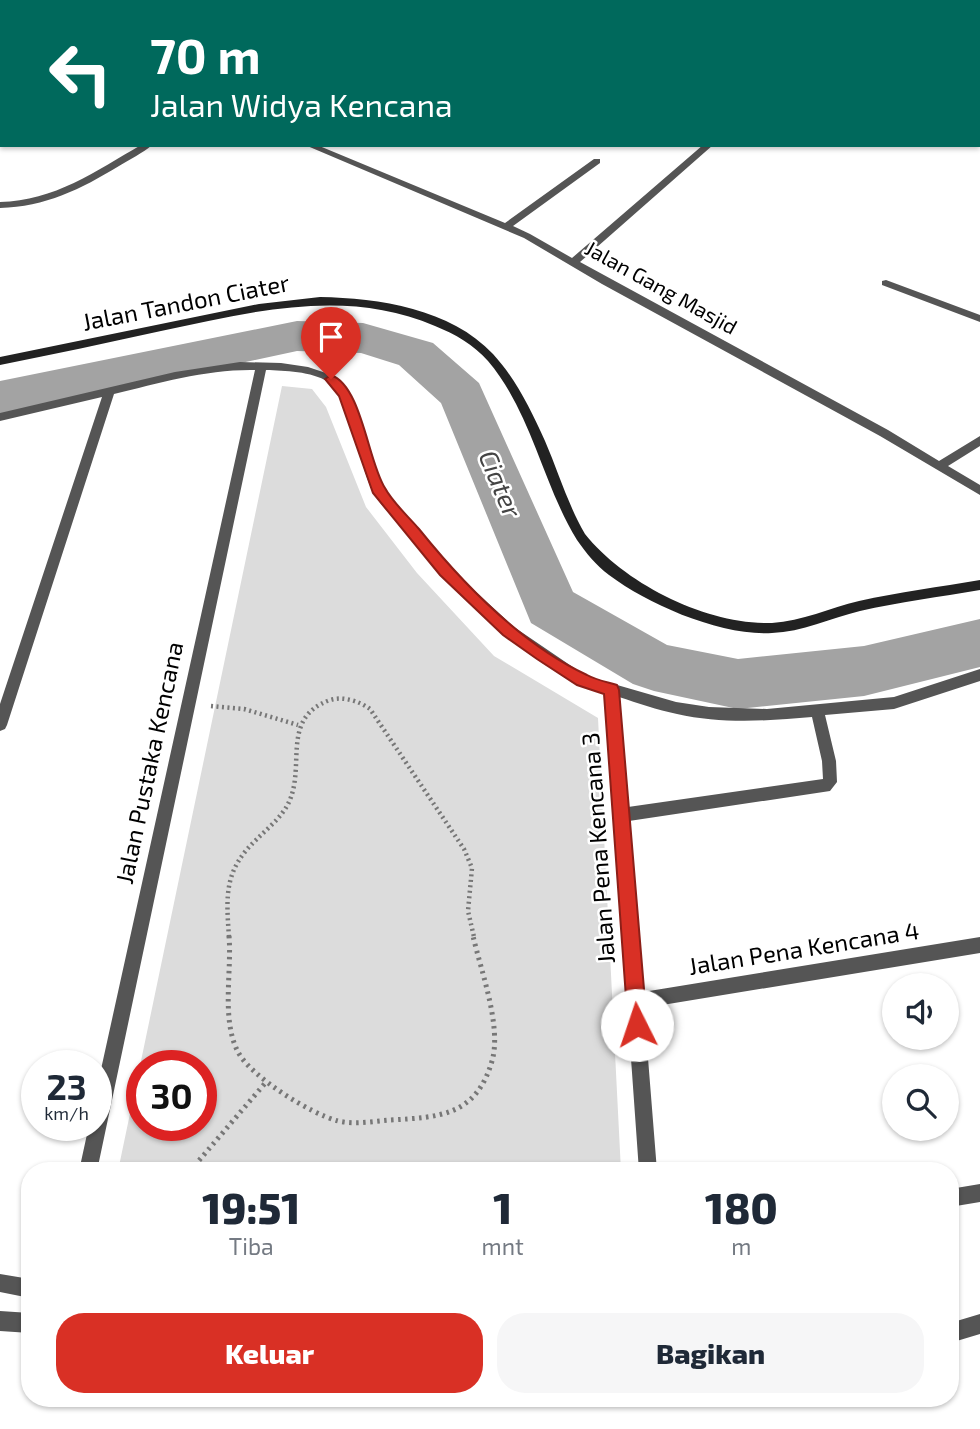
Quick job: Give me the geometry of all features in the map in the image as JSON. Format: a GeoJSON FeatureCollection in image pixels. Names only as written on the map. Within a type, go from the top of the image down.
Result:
{"type":"FeatureCollection","features":[{"type":"Feature","properties":{"kind":"street"},"geometry":{"type":"LineString","coordinates":[[0,205],[15,206],[45,201],[144,147]]}},
{"type":"Feature","properties":{"kind":"street","name":"Jalan Gang Masjid"},"geometry":{"type":"LineString","coordinates":[[314,147],[507,226],[940,466],[980,491]]}},
{"type":"Feature","properties":{"kind":"street"},"geometry":{"type":"LineString","coordinates":[[574,262],[707,147]]}},
{"type":"Feature","properties":{"kind":"street"},"geometry":{"type":"LineString","coordinates":[[507,226],[597,161]]}},
{"type":"Feature","properties":{"kind":"street"},"geometry":{"type":"LineString","coordinates":[[886,283],[980,319]]}},
{"type":"Feature","properties":{"kind":"street","name":"Jalan Tandon Ciater"},"geometry":{"type":"LineString","coordinates":[[0,361],[265,305],[318,300],[366,303],[410,313],[452,329],[490,356],[516,393],[581,538],[599,558],[639,587],[730,623],[762,628],[803,623],[860,606],[980,585]]}},
{"type":"Feature","properties":{"kind":"street"},"geometry":{"type":"LineString","coordinates":[[0,417],[175,376],[240,366],[308,371],[331,379],[345,395],[378,490],[445,571],[509,631],[582,680],[676,708],[709,713],[767,715],[894,703],[980,675]]}},
{"type":"Feature","properties":{"kind":"street","name":"Jalan Pustaka Kencana"},"geometry":{"type":"LineString","coordinates":[[90,1162],[261,366]]}},
{"type":"Feature","properties":{"kind":"street"},"geometry":{"type":"LineString","coordinates":[[0,725],[3,708],[109,392]]}},
{"type":"Feature","properties":{"kind":"street"},"geometry":{"type":"LineString","coordinates":[[940,466],[980,440]]}},
{"type":"Feature","properties":{"kind":"street","name":"Jalan Pena Kencana 3"},"geometry":{"type":"LineString","coordinates":[[612,690],[647,1162]]}},
{"type":"Feature","properties":{"kind":"street"},"geometry":{"type":"LineString","coordinates":[[621,815],[825,786],[830,782],[831,771],[817,710]]}},
{"type":"Feature","properties":{"kind":"street","name":"Jalan Pena Kencana 4"},"geometry":{"type":"LineString","coordinates":[[636,1001],[980,945]]}},
{"type":"Feature","properties":{"kind":"street"},"geometry":{"type":"LineString","coordinates":[[959,1196],[980,1193]]}},
{"type":"Feature","properties":{"kind":"street"},"geometry":{"type":"LineString","coordinates":[[0,1283],[21,1287]]}},
{"type":"Feature","properties":{"kind":"street"},"geometry":{"type":"LineString","coordinates":[[0,1321],[21,1322]]}},
{"type":"Feature","properties":{"kind":"street"},"geometry":{"type":"LineString","coordinates":[[959,1331],[980,1324]]}},
{"type":"Feature","properties":{"kind":"path"},"geometry":{"type":"LineString","coordinates":[[337,698],[361,702],[370,709],[464,849],[472,868],[468,911],[496,1040],[494,1059],[488,1076],[477,1092],[461,1106],[442,1115],[348,1123],[329,1118],[267,1081],[237,1050],[232,1026],[228,884],[239,859],[282,815],[291,798],[299,726],[313,706],[324,700],[337,698]]}},
{"type":"Feature","properties":{"kind":"path"},"geometry":{"type":"LineString","coordinates":[[187,707],[223,706],[244,709],[299,726]]}},
{"type":"Feature","properties":{"kind":"path"},"geometry":{"type":"LineString","coordinates":[[198,1162],[267,1081]]}},
{"type":"Feature","properties":{"kind":"shaded area"},"geometry":{"type":"Polygon","coordinates":[[[282,386],[312,389],[326,407],[366,507],[417,573],[494,656],[598,718],[621,1162],[120,1162],[126,1133],[126,1141],[217,1141],[217,1050],[143,1050],[282,386]]]}},
{"type":"Feature","properties":{"kind":"waterway","name":"Ciater"},"geometry":{"type":"LineString","coordinates":[[0,398],[297,336],[363,338],[416,354],[462,395],[551,607],[654,667],[738,684],[864,671],[980,643]]}},
{"type":"Feature","properties":{"kind":"route"},"geometry":{"type":"LineString","coordinates":[[331,379],[345,395],[378,490],[445,571],[509,631],[542,655],[582,680],[612,690],[637,1025]]}}]}
